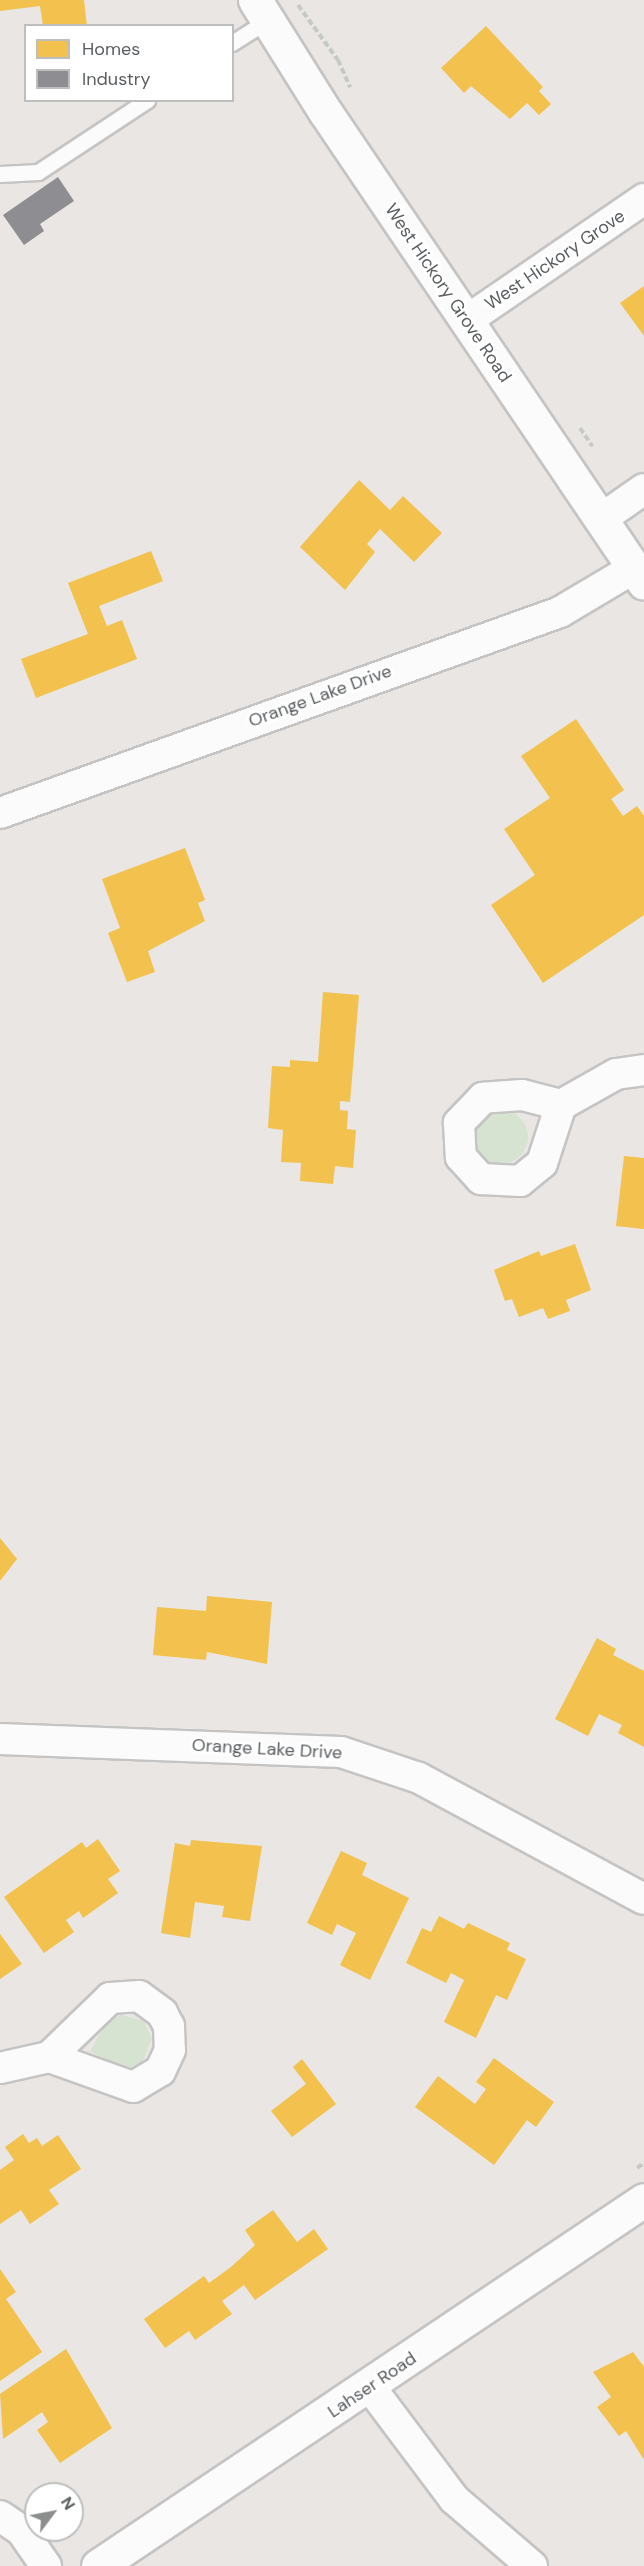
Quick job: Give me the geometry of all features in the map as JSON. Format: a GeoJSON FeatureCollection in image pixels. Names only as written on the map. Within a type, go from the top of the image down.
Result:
{"type":"FeatureCollection","features":[{"type":"Feature","properties":{"kind":"street","name":"West Hickory Grove Road"},"geometry":{"type":"LineString","coordinates":[[261,10],[466,321],[639,575]]}},
{"type":"Feature","properties":{"kind":"street","name":"West Hickory Grove"},"geometry":{"type":"LineString","coordinates":[[466,321],[644,199]]}},
{"type":"Feature","properties":{"kind":"street"},"geometry":{"type":"LineString","coordinates":[[601,519],[644,489]]}},
{"type":"Feature","properties":{"kind":"street","name":"Orange Lake Drive"},"geometry":{"type":"LineString","coordinates":[[0,813],[560,612],[639,575]]}},
{"type":"Feature","properties":{"kind":"street"},"geometry":{"type":"LineString","coordinates":[[561,1105],[616,1074],[644,1070]]}},
{"type":"Feature","properties":{"kind":"street","name":"Orange Lake Drive"},"geometry":{"type":"LineString","coordinates":[[0,1739],[341,1752],[419,1778],[644,1899]]}},
{"type":"Feature","properties":{"kind":"street"},"geometry":{"type":"LineString","coordinates":[[0,2068],[49,2057]]}},
{"type":"Feature","properties":{"kind":"street","name":"Lahser Road"},"geometry":{"type":"LineString","coordinates":[[98,2566],[370,2386],[644,2200]]}},
{"type":"Feature","properties":{"kind":"street"},"geometry":{"type":"LineString","coordinates":[[370,2386],[454,2499],[532,2566]]}},
{"type":"Feature","properties":{"kind":"street"},"geometry":{"type":"LineString","coordinates":[[0,2516],[21,2530],[46,2566]]}},
{"type":"Feature","properties":{"kind":"lane"},"geometry":{"type":"LineString","coordinates":[[234,41],[261,10]]}},
{"type":"Feature","properties":{"kind":"lane"},"geometry":{"type":"LineString","coordinates":[[0,174],[38,172],[144,102]]}},
{"type":"Feature","properties":{"kind":"green space"},"geometry":{"type":"Polygon","coordinates":[[[496,1110],[506,1110],[516,1114],[524,1122],[528,1137],[524,1152],[516,1160],[506,1164],[496,1164],[486,1160],[478,1152],[474,1142],[474,1132],[478,1122],[486,1114],[496,1110]]]}},
{"type":"Feature","properties":{"kind":"green space"},"geometry":{"type":"Polygon","coordinates":[[[122,2015],[143,2021],[152,2038],[143,2061],[126,2069],[90,2051],[108,2020],[122,2015]]]}},
{"type":"Feature","properties":{"kind":"building: Homes"},"geometry":{"type":"Polygon","coordinates":[[[0,0],[84,0],[87,24],[43,24],[40,6],[0,11],[0,0]]]}},
{"type":"Feature","properties":{"kind":"building: Homes"},"geometry":{"type":"Polygon","coordinates":[[[486,26],[543,87],[539,91],[551,104],[539,115],[527,103],[510,119],[471,86],[464,93],[441,68],[486,26]]]}},
{"type":"Feature","properties":{"kind":"building: Homes"},"geometry":{"type":"Polygon","coordinates":[[[644,286],[644,336],[620,303],[644,286]]]}},
{"type":"Feature","properties":{"kind":"building: Homes"},"geometry":{"type":"Polygon","coordinates":[[[359,480],[390,510],[403,496],[442,533],[414,562],[380,529],[367,544],[375,552],[345,590],[300,547],[359,480]]]}},
{"type":"Feature","properties":{"kind":"building: Homes"},"geometry":{"type":"Polygon","coordinates":[[[151,551],[163,581],[99,606],[107,626],[122,620],[137,659],[36,698],[21,659],[88,634],[68,583],[151,551]]]}},
{"type":"Feature","properties":{"kind":"building: Homes"},"geometry":{"type":"Polygon","coordinates":[[[576,719],[624,790],[611,799],[623,816],[637,806],[644,816],[644,915],[543,983],[491,905],[535,875],[504,829],[550,798],[521,756],[576,719]]]}},
{"type":"Feature","properties":{"kind":"building: Homes"},"geometry":{"type":"Polygon","coordinates":[[[185,848],[205,900],[198,903],[205,921],[148,951],[155,972],[127,982],[108,933],[120,928],[102,879],[185,848]]]}},
{"type":"Feature","properties":{"kind":"building: Homes"},"geometry":{"type":"Polygon","coordinates":[[[323,992],[359,995],[350,1102],[340,1101],[340,1110],[348,1111],[347,1129],[356,1130],[353,1168],[335,1166],[333,1184],[300,1181],[301,1163],[281,1162],[283,1130],[268,1128],[272,1066],[290,1067],[290,1060],[318,1062],[323,992]]]}},
{"type":"Feature","properties":{"kind":"building: Homes"},"geometry":{"type":"Polygon","coordinates":[[[624,1156],[644,1158],[644,1229],[616,1226],[624,1156]]]}},
{"type":"Feature","properties":{"kind":"building: Homes"},"geometry":{"type":"Polygon","coordinates":[[[575,1244],[591,1290],[566,1300],[570,1311],[548,1319],[543,1308],[519,1317],[512,1299],[505,1301],[494,1270],[539,1251],[541,1256],[575,1244]]]}},
{"type":"Feature","properties":{"kind":"building: Homes"},"geometry":{"type":"Polygon","coordinates":[[[0,1538],[17,1559],[0,1581],[0,1538]]]}},
{"type":"Feature","properties":{"kind":"building: Homes"},"geometry":{"type":"Polygon","coordinates":[[[207,1596],[272,1602],[267,1664],[207,1652],[206,1660],[153,1655],[157,1607],[206,1611],[207,1596]]]}},
{"type":"Feature","properties":{"kind":"building: Homes"},"geometry":{"type":"Polygon","coordinates":[[[597,1638],[616,1649],[613,1655],[644,1671],[644,1747],[618,1733],[622,1725],[599,1714],[588,1736],[555,1719],[597,1638]]]}},
{"type":"Feature","properties":{"kind":"building: Homes"},"geometry":{"type":"Polygon","coordinates":[[[98,1839],[120,1871],[108,1879],[118,1893],[83,1918],[79,1911],[66,1920],[74,1932],[44,1953],[4,1897],[82,1842],[86,1848],[98,1839]]]}},
{"type":"Feature","properties":{"kind":"building: Homes"},"geometry":{"type":"Polygon","coordinates":[[[191,1840],[262,1846],[250,1921],[222,1917],[224,1906],[195,1902],[190,1938],[161,1933],[175,1843],[190,1846],[191,1840]]]}},
{"type":"Feature","properties":{"kind":"building: Homes"},"geometry":{"type":"Polygon","coordinates":[[[341,1851],[367,1863],[362,1875],[409,1898],[370,1980],[340,1965],[356,1933],[337,1924],[332,1935],[307,1923],[341,1851]]]}},
{"type":"Feature","properties":{"kind":"building: Homes"},"geometry":{"type":"Polygon","coordinates":[[[439,1916],[464,1929],[468,1923],[510,1943],[507,1950],[526,1959],[507,2000],[496,1995],[476,2038],[444,2022],[464,1980],[451,1973],[446,1983],[406,1963],[422,1928],[431,1932],[439,1916]]]}},
{"type":"Feature","properties":{"kind":"building: Homes"},"geometry":{"type":"Polygon","coordinates":[[[0,1934],[22,1964],[0,1979],[0,1934]]]}},
{"type":"Feature","properties":{"kind":"building: Homes"},"geometry":{"type":"Polygon","coordinates":[[[494,2058],[554,2102],[536,2127],[527,2120],[494,2165],[415,2107],[438,2076],[475,2104],[486,2089],[476,2082],[494,2058]]]}},
{"type":"Feature","properties":{"kind":"building: Homes"},"geometry":{"type":"Polygon","coordinates":[[[302,2059],[336,2104],[292,2137],[271,2111],[306,2084],[293,2067],[302,2059]]]}},
{"type":"Feature","properties":{"kind":"building: Homes"},"geometry":{"type":"Polygon","coordinates":[[[23,2134],[29,2143],[37,2138],[42,2146],[58,2135],[81,2169],[49,2190],[59,2204],[30,2224],[21,2210],[0,2224],[0,2170],[14,2160],[5,2147],[23,2134]]]}},
{"type":"Feature","properties":{"kind":"building: Homes"},"geometry":{"type":"Polygon","coordinates":[[[273,2210],[297,2242],[314,2229],[328,2249],[255,2300],[244,2285],[222,2301],[232,2314],[195,2340],[189,2331],[165,2348],[144,2319],[204,2276],[209,2283],[231,2267],[255,2245],[245,2230],[273,2210]]]}},
{"type":"Feature","properties":{"kind":"building: Homes"},"geometry":{"type":"Polygon","coordinates":[[[0,2269],[16,2292],[6,2299],[42,2352],[0,2381],[0,2269]]]}},
{"type":"Feature","properties":{"kind":"building: Homes"},"geometry":{"type":"Polygon","coordinates":[[[66,2349],[112,2428],[60,2463],[37,2430],[48,2422],[42,2412],[3,2439],[0,2394],[66,2349]]]}},
{"type":"Feature","properties":{"kind":"building: Homes"},"geometry":{"type":"Polygon","coordinates":[[[633,2352],[644,2367],[644,2460],[626,2431],[619,2436],[597,2407],[611,2397],[593,2372],[633,2352]]]}},
{"type":"Feature","properties":{"kind":"building: Industry"},"geometry":{"type":"Polygon","coordinates":[[[58,177],[74,201],[40,224],[44,231],[24,245],[3,215],[58,177]]]}}]}
